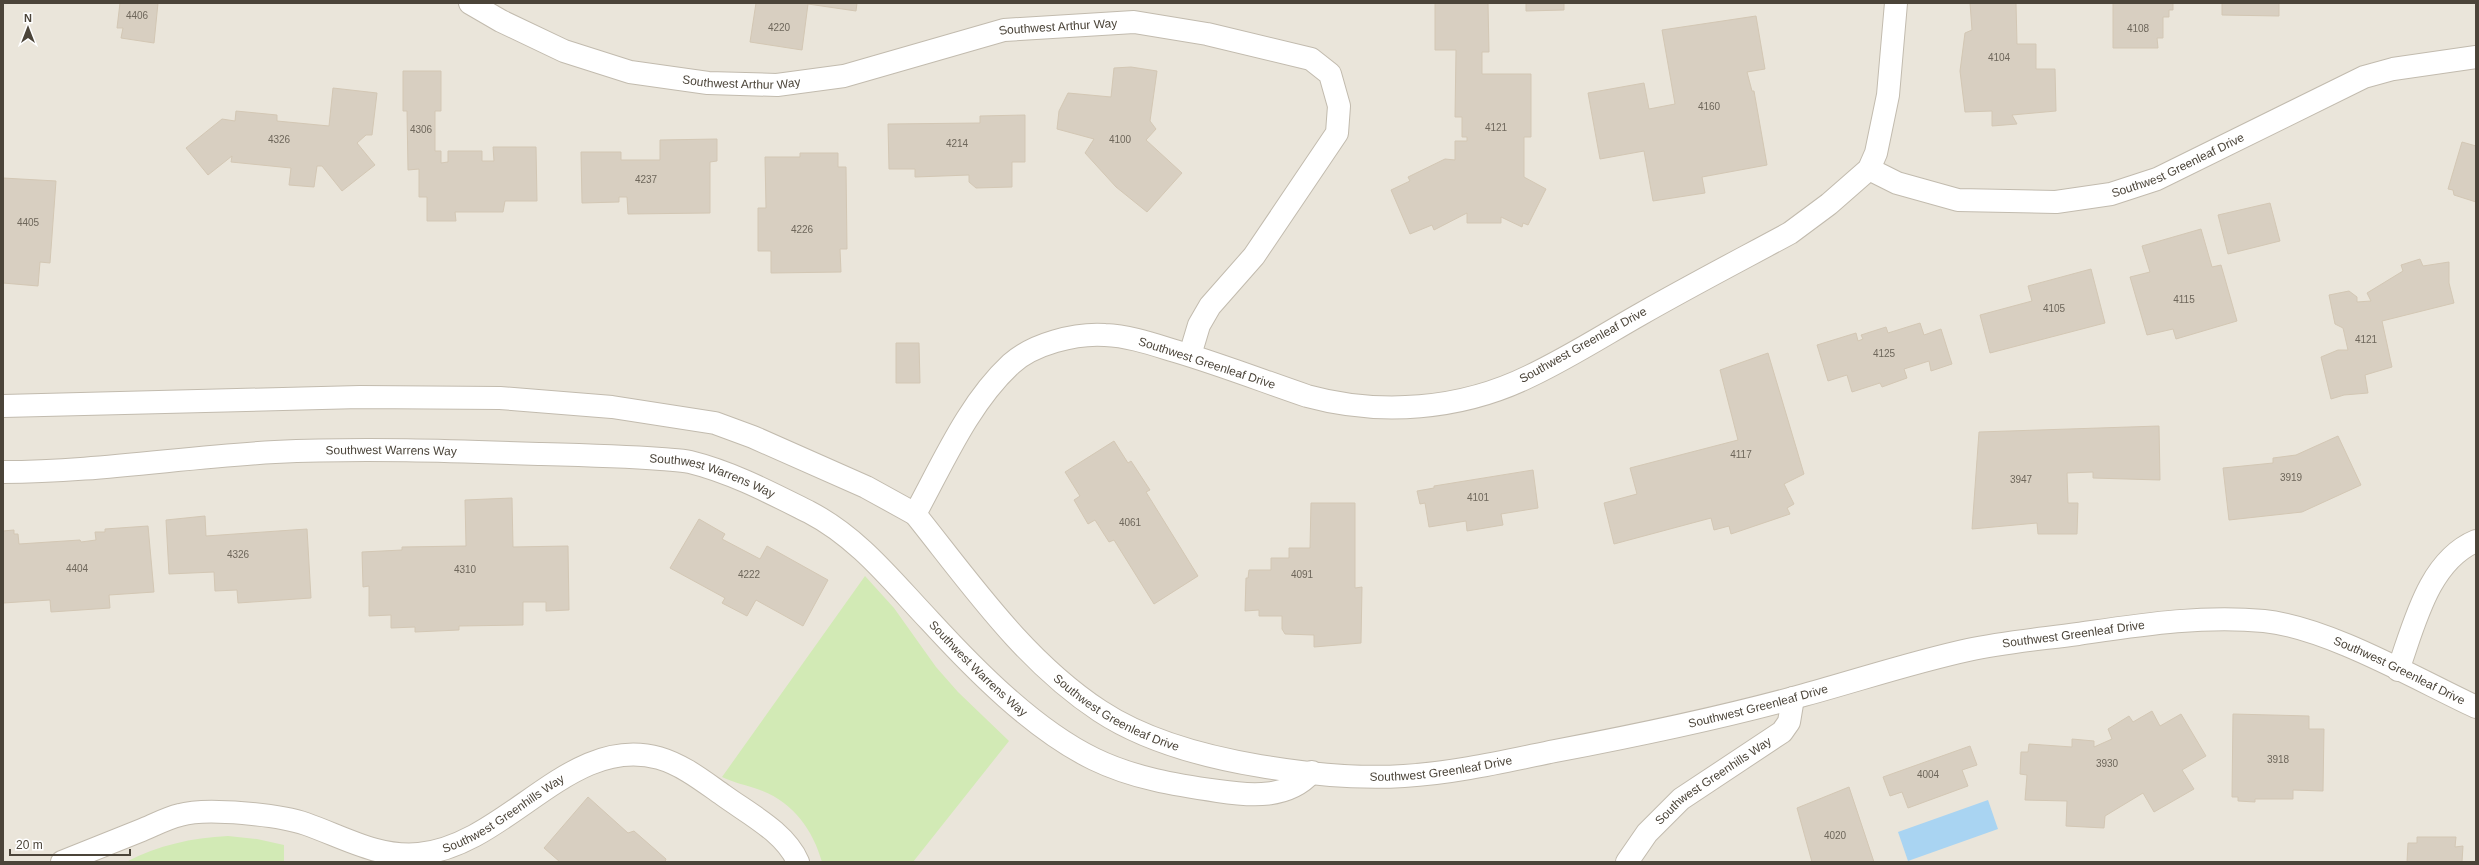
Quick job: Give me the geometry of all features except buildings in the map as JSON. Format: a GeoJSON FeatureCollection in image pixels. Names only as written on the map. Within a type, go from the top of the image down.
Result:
{"type":"FeatureCollection","features":[{"type":"Feature","properties":{"kind":"street","name":"Southwest Arthur Way"},"geometry":{"type":"LineString","coordinates":[[470,3],[501,21],[564,51],[630,72],[708,84],[777,85],[844,76],[1004,30],[1134,22],[1207,34],[1311,59],[1330,74],[1339,106],[1337,133],[1254,256],[1210,306],[1199,325],[1190,355]]}},
{"type":"Feature","properties":{"kind":"street","name":"Southwest Greenleaf Drive"},"geometry":{"type":"LineString","coordinates":[[1896,3],[1888,95],[1876,153],[1869,169],[1829,204],[1790,233],[1530,376],[1465,400],[1400,408],[1369,408],[1333,403],[1190,355],[1135,339],[1104,335],[1079,336],[1033,350],[1012,363],[982,399],[960,430],[915,514],[979,595],[1028,652],[1062,683],[1102,713],[1140,732],[1228,761],[1312,772],[1401,776],[1456,769],[1653,732],[1793,698],[1969,650],[2166,621],[2219,619],[2268,622],[2306,632],[2353,648],[2476,707]]}},
{"type":"Feature","properties":{"kind":"street","name":"Southwest Greenleaf Drive"},"geometry":{"type":"LineString","coordinates":[[1869,169],[1897,183],[1958,200],[2056,202],[2111,194],[2157,179],[2364,78],[2408,67],[2476,57]]}},
{"type":"Feature","properties":{"kind":"street"},"geometry":{"type":"LineString","coordinates":[[3,406],[241,398],[368,397],[500,398],[612,407],[715,423],[753,437],[866,487],[915,514]]}},
{"type":"Feature","properties":{"kind":"street","name":"Southwest Warrens Way"},"geometry":{"type":"LineString","coordinates":[[3,472],[56,472],[271,452],[340,450],[632,456],[685,461],[732,476],[831,524],[881,566],[932,623],[1010,700],[1067,745],[1096,760],[1165,783],[1244,795],[1269,794],[1290,789],[1303,782],[1312,772]]}},
{"type":"Feature","properties":{"kind":"street"},"geometry":{"type":"LineString","coordinates":[[2398,670],[2420,609],[2440,570],[2455,552],[2476,541]]}},
{"type":"Feature","properties":{"kind":"street","name":"Southwest Greenhills Way"},"geometry":{"type":"LineString","coordinates":[[1627,862],[1647,833],[1681,799],[1773,740],[1782,732],[1789,722],[1793,698]]}},
{"type":"Feature","properties":{"kind":"street","name":"Southwest Greenhills Way"},"geometry":{"type":"LineString","coordinates":[[62,862],[181,814],[237,812],[304,823],[376,852],[419,854],[463,843],[502,821],[563,777],[588,764],[633,754],[659,758],[688,770],[767,826],[793,850],[798,862]]}},
{"type":"Feature","properties":{"kind":"shaded area"},"geometry":{"type":"Polygon","coordinates":[[[3,3],[2476,3],[2476,862],[3,862],[3,3]]]}},
{"type":"Feature","properties":{"kind":"green space"},"geometry":{"type":"Polygon","coordinates":[[[865,576],[894,608],[936,667],[958,692],[1009,741],[913,862],[822,862],[807,828],[792,810],[772,795],[722,777],[865,576]]]}},
{"type":"Feature","properties":{"kind":"green space"},"geometry":{"type":"Polygon","coordinates":[[[228,836],[257,839],[284,845],[284,862],[126,862],[151,851],[176,843],[228,836]]]}},
{"type":"Feature","properties":{"kind":"water"},"geometry":{"type":"Polygon","coordinates":[[[1988,800],[1998,829],[1908,861],[1898,832],[1988,800]]]}}]}
